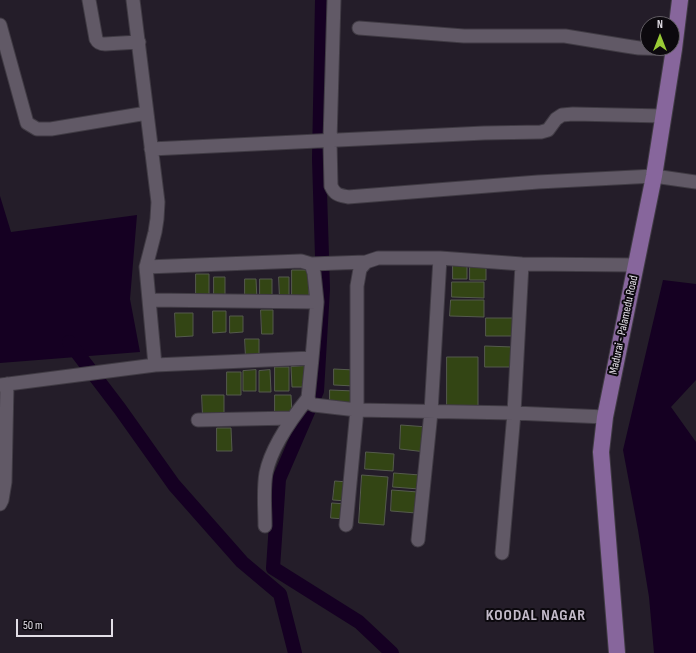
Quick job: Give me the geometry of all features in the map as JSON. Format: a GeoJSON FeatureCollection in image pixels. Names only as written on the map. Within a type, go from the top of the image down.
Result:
{"type":"FeatureCollection","features":[{"type":"Feature","properties":{"kind":"main road","name":"Madurai - Palamedu Road"},"geometry":{"type":"LineString","coordinates":[[678,16],[680,0]]}},
{"type":"Feature","properties":{"kind":"main road","name":"Madurai - Palamedu Road"},"geometry":{"type":"LineString","coordinates":[[617,653],[601,452],[605,417],[654,176],[673,56]]}},
{"type":"Feature","properties":{"kind":"street"},"geometry":{"type":"LineString","coordinates":[[89,0],[97,42],[100,44],[105,44],[139,42]]}},
{"type":"Feature","properties":{"kind":"street"},"geometry":{"type":"LineString","coordinates":[[133,0],[158,202],[155,232],[146,267],[155,365]]}},
{"type":"Feature","properties":{"kind":"street"},"geometry":{"type":"LineString","coordinates":[[334,0],[330,141],[331,186],[334,192],[339,195],[348,197],[538,182],[654,176],[696,182]]}},
{"type":"Feature","properties":{"kind":"street"},"geometry":{"type":"LineString","coordinates":[[0,25],[27,122],[36,129],[52,129],[147,113]]}},
{"type":"Feature","properties":{"kind":"street"},"geometry":{"type":"LineString","coordinates":[[359,28],[464,36],[565,36],[640,48]]}},
{"type":"Feature","properties":{"kind":"street"},"geometry":{"type":"LineString","coordinates":[[151,150],[484,133],[541,132],[548,130],[556,119],[562,115],[573,114],[664,116]]}},
{"type":"Feature","properties":{"kind":"street"},"geometry":{"type":"LineString","coordinates":[[146,267],[291,261],[301,261],[310,264],[366,262],[378,258],[440,258],[522,264],[636,265]]}},
{"type":"Feature","properties":{"kind":"street"},"geometry":{"type":"LineString","coordinates":[[418,540],[431,412],[440,258]]}},
{"type":"Feature","properties":{"kind":"street"},"geometry":{"type":"LineString","coordinates":[[346,525],[357,410],[357,286],[360,269],[366,262]]}},
{"type":"Feature","properties":{"kind":"street"},"geometry":{"type":"LineString","coordinates":[[265,526],[266,472],[271,458],[292,418],[311,402],[312,358],[317,302],[314,273],[310,264]]}},
{"type":"Feature","properties":{"kind":"street"},"geometry":{"type":"LineString","coordinates":[[502,553],[514,413],[522,264]]}},
{"type":"Feature","properties":{"kind":"street"},"geometry":{"type":"LineString","coordinates":[[149,300],[317,302]]}},
{"type":"Feature","properties":{"kind":"street"},"geometry":{"type":"LineString","coordinates":[[0,504],[5,482],[3,458],[3,384],[155,365],[312,358]]}},
{"type":"Feature","properties":{"kind":"street"},"geometry":{"type":"LineString","coordinates":[[311,402],[357,410],[514,413],[605,417]]}},
{"type":"Feature","properties":{"kind":"street"},"geometry":{"type":"LineString","coordinates":[[198,420],[292,418]]}},
{"type":"Feature","properties":{"kind":"shaded area"},"geometry":{"type":"Polygon","coordinates":[[[0,196],[11,232],[137,215],[130,299],[140,352],[0,363],[0,196]]]}},
{"type":"Feature","properties":{"kind":"shaded area"},"geometry":{"type":"Polygon","coordinates":[[[663,280],[696,284],[696,380],[671,407],[696,442],[696,653],[654,653],[649,597],[623,450],[663,280]]]}},
{"type":"Feature","properties":{"kind":"building"},"geometry":{"type":"Polygon","coordinates":[[[453,262],[467,262],[467,279],[453,279],[453,262]]]}},
{"type":"Feature","properties":{"kind":"building"},"geometry":{"type":"Polygon","coordinates":[[[470,265],[486,265],[486,280],[470,280],[470,265]]]}},
{"type":"Feature","properties":{"kind":"building"},"geometry":{"type":"Polygon","coordinates":[[[292,270],[309,270],[309,297],[292,297],[292,270]]]}},
{"type":"Feature","properties":{"kind":"building"},"geometry":{"type":"Polygon","coordinates":[[[196,274],[209,274],[209,298],[196,298],[196,274]]]}},
{"type":"Feature","properties":{"kind":"building"},"geometry":{"type":"Polygon","coordinates":[[[214,277],[225,277],[225,297],[214,297],[214,277]]]}},
{"type":"Feature","properties":{"kind":"building"},"geometry":{"type":"Polygon","coordinates":[[[279,277],[289,277],[289,300],[280,300],[279,277]]]}},
{"type":"Feature","properties":{"kind":"building"},"geometry":{"type":"Polygon","coordinates":[[[245,279],[256,279],[257,300],[245,300],[245,279]]]}},
{"type":"Feature","properties":{"kind":"building"},"geometry":{"type":"Polygon","coordinates":[[[260,279],[272,279],[272,299],[260,299],[260,279]]]}},
{"type":"Feature","properties":{"kind":"building"},"geometry":{"type":"Polygon","coordinates":[[[452,282],[484,282],[484,298],[452,297],[452,282]]]}},
{"type":"Feature","properties":{"kind":"building"},"geometry":{"type":"Polygon","coordinates":[[[451,300],[484,300],[484,317],[450,316],[451,300]]]}},
{"type":"Feature","properties":{"kind":"building"},"geometry":{"type":"Polygon","coordinates":[[[261,310],[273,310],[273,334],[262,334],[261,310]]]}},
{"type":"Feature","properties":{"kind":"building"},"geometry":{"type":"Polygon","coordinates":[[[213,311],[226,311],[226,332],[213,333],[213,311]]]}},
{"type":"Feature","properties":{"kind":"building"},"geometry":{"type":"Polygon","coordinates":[[[175,313],[193,313],[193,336],[176,337],[175,313]]]}},
{"type":"Feature","properties":{"kind":"building"},"geometry":{"type":"Polygon","coordinates":[[[230,316],[243,316],[243,332],[230,333],[230,316]]]}},
{"type":"Feature","properties":{"kind":"building"},"geometry":{"type":"Polygon","coordinates":[[[486,318],[516,318],[516,336],[486,336],[486,318]]]}},
{"type":"Feature","properties":{"kind":"building"},"geometry":{"type":"Polygon","coordinates":[[[245,339],[259,339],[259,359],[246,359],[245,339]]]}},
{"type":"Feature","properties":{"kind":"building"},"geometry":{"type":"Polygon","coordinates":[[[485,346],[513,347],[513,367],[485,367],[485,346]]]}},
{"type":"Feature","properties":{"kind":"building"},"geometry":{"type":"Polygon","coordinates":[[[447,357],[478,357],[478,408],[447,407],[447,357]]]}},
{"type":"Feature","properties":{"kind":"building"},"geometry":{"type":"Polygon","coordinates":[[[305,366],[306,387],[292,387],[291,367],[305,366]]]}},
{"type":"Feature","properties":{"kind":"building"},"geometry":{"type":"Polygon","coordinates":[[[275,367],[289,367],[289,391],[275,391],[275,367]]]}},
{"type":"Feature","properties":{"kind":"building"},"geometry":{"type":"Polygon","coordinates":[[[334,369],[354,370],[354,386],[334,385],[334,369]]]}},
{"type":"Feature","properties":{"kind":"building"},"geometry":{"type":"Polygon","coordinates":[[[256,370],[256,391],[243,391],[243,371],[256,370]]]}},
{"type":"Feature","properties":{"kind":"building"},"geometry":{"type":"Polygon","coordinates":[[[270,370],[271,392],[259,392],[259,371],[270,370]]]}},
{"type":"Feature","properties":{"kind":"building"},"geometry":{"type":"Polygon","coordinates":[[[227,372],[241,372],[241,395],[227,395],[227,372]]]}},
{"type":"Feature","properties":{"kind":"building"},"geometry":{"type":"Polygon","coordinates":[[[330,390],[354,391],[354,405],[330,404],[330,390]]]}},
{"type":"Feature","properties":{"kind":"building"},"geometry":{"type":"Polygon","coordinates":[[[202,395],[224,395],[224,417],[203,417],[202,395]]]}},
{"type":"Feature","properties":{"kind":"building"},"geometry":{"type":"Polygon","coordinates":[[[275,395],[291,395],[292,414],[275,414],[275,395]]]}},
{"type":"Feature","properties":{"kind":"building"},"geometry":{"type":"Polygon","coordinates":[[[401,425],[428,427],[426,452],[400,449],[401,425]]]}},
{"type":"Feature","properties":{"kind":"building"},"geometry":{"type":"Polygon","coordinates":[[[217,428],[231,428],[232,451],[217,451],[217,428]]]}},
{"type":"Feature","properties":{"kind":"building"},"geometry":{"type":"Polygon","coordinates":[[[366,452],[394,454],[393,471],[365,469],[366,452]]]}},
{"type":"Feature","properties":{"kind":"building"},"geometry":{"type":"Polygon","coordinates":[[[394,473],[420,475],[419,489],[393,487],[394,473]]]}},
{"type":"Feature","properties":{"kind":"building"},"geometry":{"type":"Polygon","coordinates":[[[362,475],[388,477],[384,525],[359,523],[362,475]]]}},
{"type":"Feature","properties":{"kind":"building"},"geometry":{"type":"Polygon","coordinates":[[[335,481],[348,482],[346,501],[333,500],[335,481]]]}},
{"type":"Feature","properties":{"kind":"building"},"geometry":{"type":"Polygon","coordinates":[[[392,490],[418,492],[416,513],[391,511],[392,490]]]}},
{"type":"Feature","properties":{"kind":"building"},"geometry":{"type":"Polygon","coordinates":[[[332,503],[346,504],[345,519],[331,518],[332,503]]]}},
{"type":"Feature","properties":{"kind":"waterway"},"geometry":{"type":"LineString","coordinates":[[322,0],[319,159],[323,289],[317,391],[279,479],[273,568],[359,622],[392,653]]}},
{"type":"Feature","properties":{"kind":"waterway"},"geometry":{"type":"LineString","coordinates":[[69,342],[120,409],[174,485],[242,562],[280,594],[295,653]]}},
{"type":"Feature","properties":{"kind":"district","name":"KOODAL NAGAR"},"geometry":{"type":"Point","coordinates":[536,616]}}]}
